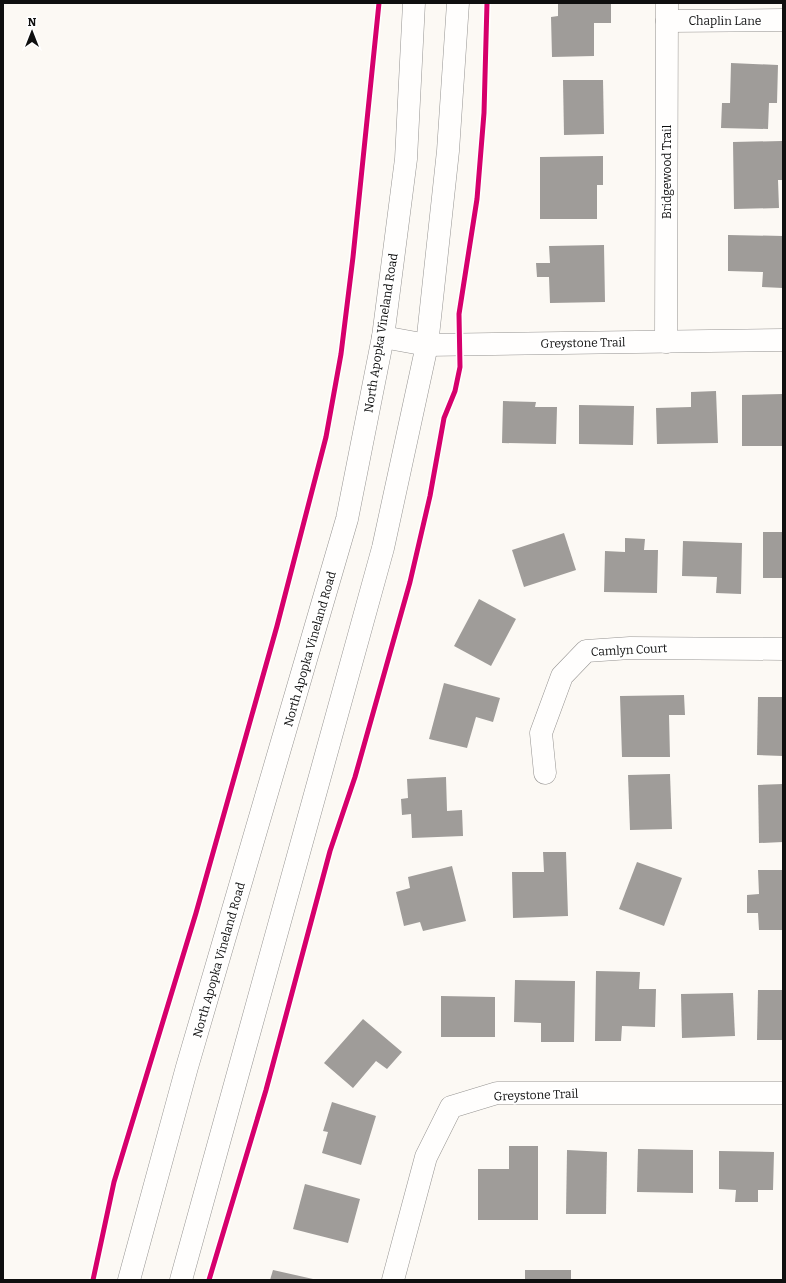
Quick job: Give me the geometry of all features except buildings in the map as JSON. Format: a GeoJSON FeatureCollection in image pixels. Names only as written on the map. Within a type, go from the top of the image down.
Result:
{"type":"FeatureCollection","features":[{"type":"Feature","properties":{"kind":"street","name":"North Apopka Vineland Road"},"geometry":{"type":"LineString","coordinates":[[130,1280],[187,1067],[347,519],[383,336],[406,159],[414,3]]}},
{"type":"Feature","properties":{"kind":"street"},"geometry":{"type":"LineString","coordinates":[[181,1280],[383,548],[427,345],[448,151],[458,3]]}},
{"type":"Feature","properties":{"kind":"street","name":"Chaplin Lane"},"geometry":{"type":"LineString","coordinates":[[667,12],[783,20]]}},
{"type":"Feature","properties":{"kind":"street","name":"Bridgewood Trail"},"geometry":{"type":"LineString","coordinates":[[666,342],[667,12]]}},
{"type":"Feature","properties":{"kind":"street","name":"Greystone Trail"},"geometry":{"type":"LineString","coordinates":[[383,336],[427,345],[783,340]]}},
{"type":"Feature","properties":{"kind":"street","name":"Camlyn Court"},"geometry":{"type":"LineString","coordinates":[[545,773],[542,733],[562,676],[586,651],[630,648],[783,649]]}},
{"type":"Feature","properties":{"kind":"street","name":"Greystone Trail"},"geometry":{"type":"LineString","coordinates":[[392,1280],[426,1157],[451,1106],[497,1093],[783,1093]]}},
{"type":"Feature","properties":{"kind":"cycle path"},"geometry":{"type":"LineString","coordinates":[[93,1280],[114,1182],[196,913],[277,626],[326,437],[341,354],[353,257],[379,3]]}},
{"type":"Feature","properties":{"kind":"cycle path"},"geometry":{"type":"LineString","coordinates":[[209,1280],[266,1090],[330,851],[355,777],[410,582],[430,496],[444,418],[455,391],[460,367],[459,314],[477,199],[484,113],[487,3]]}}]}
